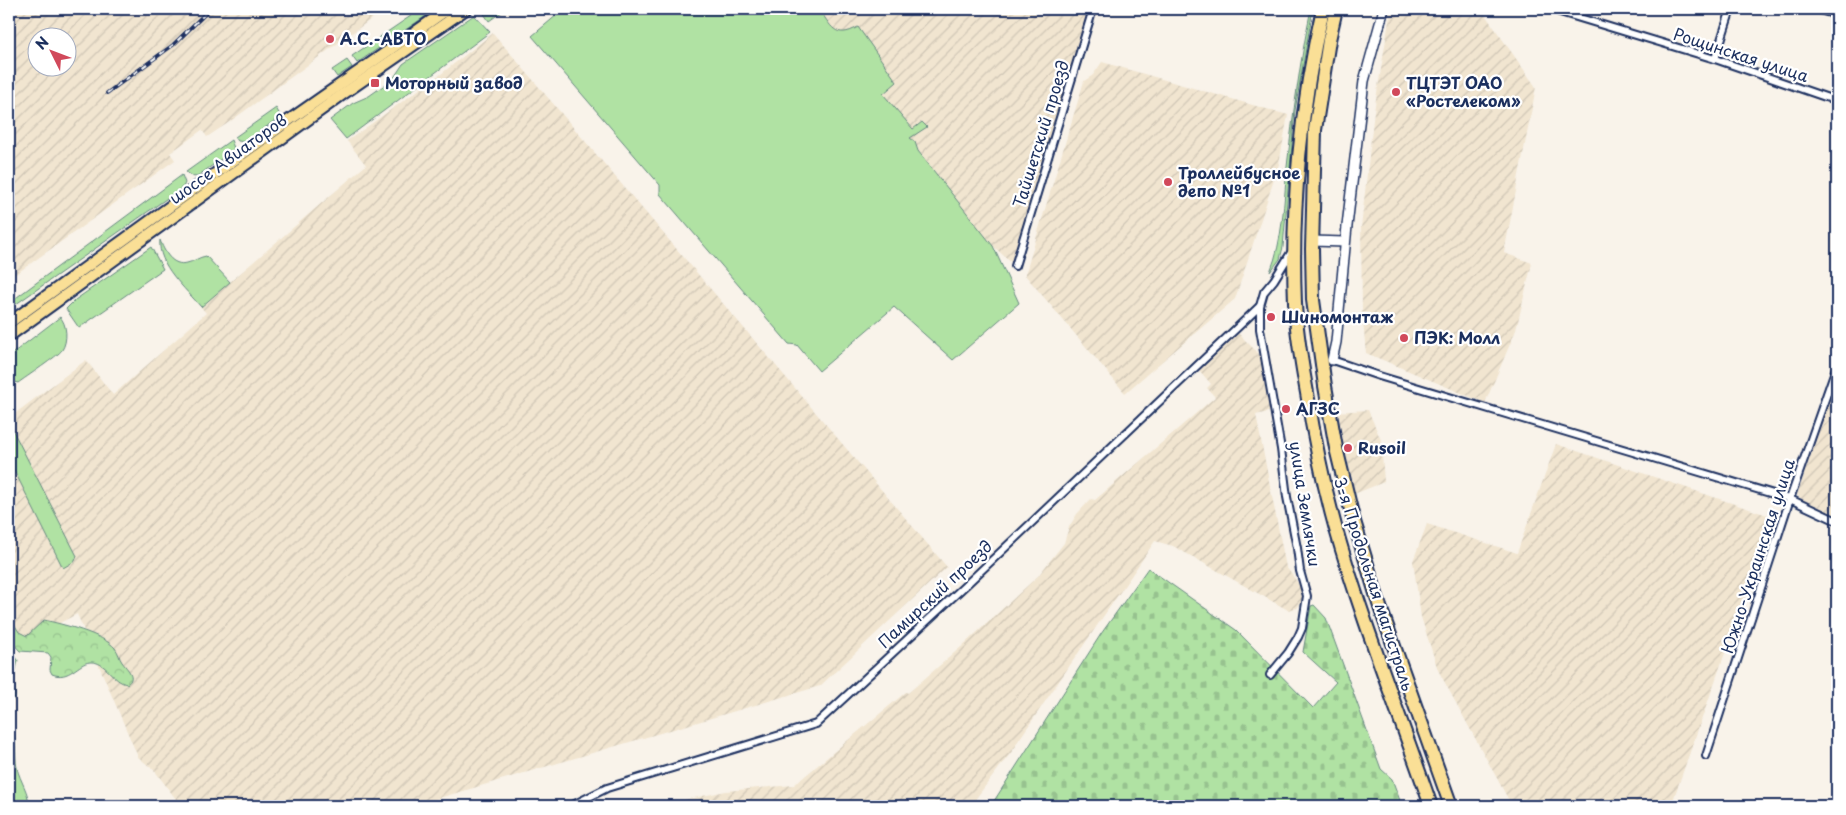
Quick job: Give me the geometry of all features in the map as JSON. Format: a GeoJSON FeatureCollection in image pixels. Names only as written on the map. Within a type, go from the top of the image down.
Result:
{"type":"FeatureCollection","features":[{"type":"Feature","properties":{"kind":"highway","name":"3-я Продольная магистраль"},"geometry":{"type":"LineString","coordinates":[[1323,9],[1301,128],[1294,248],[1295,305],[1302,366],[1316,451],[1335,526],[1364,616],[1432,806]]}},
{"type":"Feature","properties":{"kind":"highway","name":"3-я Продольная магистраль"},"geometry":{"type":"LineString","coordinates":[[1336,9],[1329,40],[1315,130],[1312,241],[1313,300],[1325,386],[1336,448],[1353,518],[1374,589],[1450,806]]}},
{"type":"Feature","properties":{"kind":"highway"},"geometry":{"type":"LineString","coordinates":[[1325,386],[1332,360]]}},
{"type":"Feature","properties":{"kind":"main road","name":"шоссе Авиаторов"},"geometry":{"type":"LineString","coordinates":[[9,324],[288,121],[448,9]]}},
{"type":"Feature","properties":{"kind":"main road","name":"шоссе Авиаторов"},"geometry":{"type":"LineString","coordinates":[[9,336],[343,94],[466,9]]}},
{"type":"Feature","properties":{"kind":"street","name":"Тайшетский проезд"},"geometry":{"type":"LineString","coordinates":[[1015,266],[1093,9]]}},
{"type":"Feature","properties":{"kind":"street"},"geometry":{"type":"LineString","coordinates":[[1384,9],[1364,81],[1345,242],[1336,342],[1332,360],[1388,379],[1790,500],[1837,521]]}},
{"type":"Feature","properties":{"kind":"street","name":"Рощинская улица"},"geometry":{"type":"LineString","coordinates":[[1550,9],[1715,59],[1837,101]]}},
{"type":"Feature","properties":{"kind":"street"},"geometry":{"type":"LineString","coordinates":[[1715,59],[1731,9]]}},
{"type":"Feature","properties":{"kind":"street"},"geometry":{"type":"LineString","coordinates":[[1816,9],[1837,15]]}},
{"type":"Feature","properties":{"kind":"street"},"geometry":{"type":"LineString","coordinates":[[1312,241],[1345,242]]}},
{"type":"Feature","properties":{"kind":"street","name":"улица Землячки"},"geometry":{"type":"LineString","coordinates":[[1270,675],[1298,637],[1302,628],[1307,596],[1300,571],[1260,329],[1260,306],[1264,292],[1274,280],[1294,248]]}},
{"type":"Feature","properties":{"kind":"street","name":"Памирский проезд"},"geometry":{"type":"LineString","coordinates":[[572,806],[607,788],[816,724],[1260,306]]}},
{"type":"Feature","properties":{"kind":"street","name":"Южно-Украинская улица"},"geometry":{"type":"LineString","coordinates":[[1706,756],[1790,500],[1837,365]]}},
{"type":"Feature","properties":{"kind":"shaded area"},"geometry":{"type":"Polygon","coordinates":[[[9,9],[385,9],[228,123],[207,137],[202,130],[170,153],[175,160],[9,279],[9,9]]]}},
{"type":"Feature","properties":{"kind":"shaded area"},"geometry":{"type":"Polygon","coordinates":[[[799,9],[1092,9],[1015,266],[993,246],[918,151],[915,142],[907,136],[799,9]]]}},
{"type":"Feature","properties":{"kind":"shaded area"},"geometry":{"type":"Polygon","coordinates":[[[1391,9],[1481,9],[1536,87],[1504,253],[1532,263],[1516,330],[1485,403],[1366,353],[1362,310],[1361,228],[1374,111],[1391,9]]]}},
{"type":"Feature","properties":{"kind":"shaded area"},"geometry":{"type":"Polygon","coordinates":[[[493,33],[947,567],[820,686],[412,806],[181,806],[155,771],[138,757],[77,614],[17,645],[9,626],[9,418],[86,360],[113,395],[206,313],[201,307],[366,165],[347,141],[441,74],[493,33]]]}},
{"type":"Feature","properties":{"kind":"shaded area"},"geometry":{"type":"Polygon","coordinates":[[[1102,62],[1288,115],[1279,164],[1235,299],[1125,393],[1025,275],[1084,81],[1093,75],[1102,62]]]}},
{"type":"Feature","properties":{"kind":"shaded area"},"geometry":{"type":"Polygon","coordinates":[[[1238,333],[1265,360],[1272,411],[1256,415],[1286,567],[1302,588],[1303,600],[1297,608],[1288,610],[1173,546],[1155,541],[1016,746],[970,806],[656,806],[726,791],[794,785],[906,692],[908,693],[1038,576],[1064,543],[1069,527],[1077,514],[1091,499],[1095,500],[1215,397],[1207,388],[1211,384],[1199,370],[1222,346],[1238,333]]]}},
{"type":"Feature","properties":{"kind":"shaded area"},"geometry":{"type":"Polygon","coordinates":[[[1837,379],[1837,516],[1812,508],[1797,495],[1837,379]]]}},
{"type":"Feature","properties":{"kind":"shaded area"},"geometry":{"type":"Polygon","coordinates":[[[1368,410],[1381,440],[1384,482],[1354,494],[1334,412],[1368,410]]]}},
{"type":"Feature","properties":{"kind":"shaded area"},"geometry":{"type":"Polygon","coordinates":[[[1556,444],[1773,517],[1671,806],[1512,806],[1438,670],[1421,617],[1413,561],[1427,524],[1517,553],[1556,444]]]}},
{"type":"Feature","properties":{"kind":"green space"},"geometry":{"type":"Polygon","coordinates":[[[421,9],[436,9],[357,63],[352,56],[421,9]]]}},
{"type":"Feature","properties":{"kind":"green space"},"geometry":{"type":"Polygon","coordinates":[[[485,9],[506,9],[489,21],[482,11],[485,9]]]}},
{"type":"Feature","properties":{"kind":"green space"},"geometry":{"type":"Polygon","coordinates":[[[564,9],[819,9],[831,26],[839,32],[850,31],[858,27],[897,82],[883,94],[913,129],[922,122],[927,127],[910,138],[915,142],[918,151],[993,246],[1019,303],[953,360],[894,307],[819,371],[797,345],[789,344],[660,194],[660,185],[532,36],[564,9]]]}},
{"type":"Feature","properties":{"kind":"green space"},"geometry":{"type":"Polygon","coordinates":[[[1311,9],[1313,9],[1295,110],[1283,247],[1280,259],[1270,272],[1278,247],[1294,107],[1311,9]]]}},
{"type":"Feature","properties":{"kind":"green space"},"geometry":{"type":"Polygon","coordinates":[[[474,15],[490,32],[346,139],[330,120],[353,103],[369,96],[393,79],[403,64],[474,15]]]}},
{"type":"Feature","properties":{"kind":"green space"},"geometry":{"type":"Polygon","coordinates":[[[347,60],[352,67],[337,77],[332,70],[347,60]]]}},
{"type":"Feature","properties":{"kind":"green space"},"geometry":{"type":"Polygon","coordinates":[[[276,108],[280,115],[278,118],[246,142],[238,141],[235,137],[276,108]]]}},
{"type":"Feature","properties":{"kind":"green space"},"geometry":{"type":"Polygon","coordinates":[[[231,140],[234,148],[231,152],[199,175],[194,177],[186,172],[231,140]]]}},
{"type":"Feature","properties":{"kind":"green space"},"geometry":{"type":"Polygon","coordinates":[[[182,175],[185,183],[183,187],[9,309],[9,303],[182,175]]]}},
{"type":"Feature","properties":{"kind":"green space"},"geometry":{"type":"Polygon","coordinates":[[[160,240],[166,253],[177,263],[192,262],[206,256],[230,282],[201,307],[168,267],[160,249],[160,240]]]}},
{"type":"Feature","properties":{"kind":"green space"},"geometry":{"type":"Polygon","coordinates":[[[151,247],[163,269],[79,328],[66,309],[75,300],[151,247]]]}},
{"type":"Feature","properties":{"kind":"green space"},"geometry":{"type":"Polygon","coordinates":[[[60,317],[66,333],[62,350],[18,383],[9,380],[9,356],[60,317]]]}},
{"type":"Feature","properties":{"kind":"green space"},"geometry":{"type":"Polygon","coordinates":[[[9,423],[77,556],[75,561],[63,568],[13,468],[13,462],[9,456],[9,423]]]}},
{"type":"Feature","properties":{"kind":"green space"},"geometry":{"type":"Polygon","coordinates":[[[1148,568],[1236,630],[1313,708],[1336,682],[1303,652],[1311,606],[1314,605],[1326,618],[1381,769],[1392,779],[1402,806],[989,806],[1101,634],[1148,568]]]}},
{"type":"Feature","properties":{"kind":"green space"},"geometry":{"type":"Polygon","coordinates":[[[9,616],[19,632],[27,636],[44,620],[82,630],[101,638],[115,648],[130,673],[130,681],[127,684],[117,680],[101,665],[90,662],[68,674],[58,676],[52,674],[50,670],[51,657],[48,653],[20,651],[9,639],[9,616]]]}},
{"type":"Feature","properties":{"kind":"green space"},"geometry":{"type":"Polygon","coordinates":[[[9,648],[18,660],[14,678],[15,697],[9,704],[9,648]]]}},
{"type":"Feature","properties":{"kind":"green space"},"geometry":{"type":"Polygon","coordinates":[[[9,725],[14,734],[18,773],[28,796],[29,806],[9,806],[9,725]]]}},
{"type":"Feature","properties":{"kind":"railway"},"geometry":{"type":"LineString","coordinates":[[107,93],[173,45],[210,9]]}},
{"type":"Feature","properties":{"kind":"place","name":"А.С.-АВТО"},"geometry":{"type":"Point","coordinates":[330,39]}},
{"type":"Feature","properties":{"kind":"place","name":"Моторный завод"},"geometry":{"type":"Point","coordinates":[375,83]}},
{"type":"Feature","properties":{"kind":"place","name":"ТЦТЭТ ОАО «Ростелеком»"},"geometry":{"type":"Point","coordinates":[1396,92]}},
{"type":"Feature","properties":{"kind":"place","name":"Троллейбусное депо №1"},"geometry":{"type":"Point","coordinates":[1168,182]}},
{"type":"Feature","properties":{"kind":"place","name":"Шиномонтаж"},"geometry":{"type":"Point","coordinates":[1271,317]}},
{"type":"Feature","properties":{"kind":"place","name":"ПЭК: Молл"},"geometry":{"type":"Point","coordinates":[1404,338]}},
{"type":"Feature","properties":{"kind":"place","name":"АГЗС"},"geometry":{"type":"Point","coordinates":[1286,409]}},
{"type":"Feature","properties":{"kind":"place","name":"Rusoil"},"geometry":{"type":"Point","coordinates":[1348,448]}}]}
